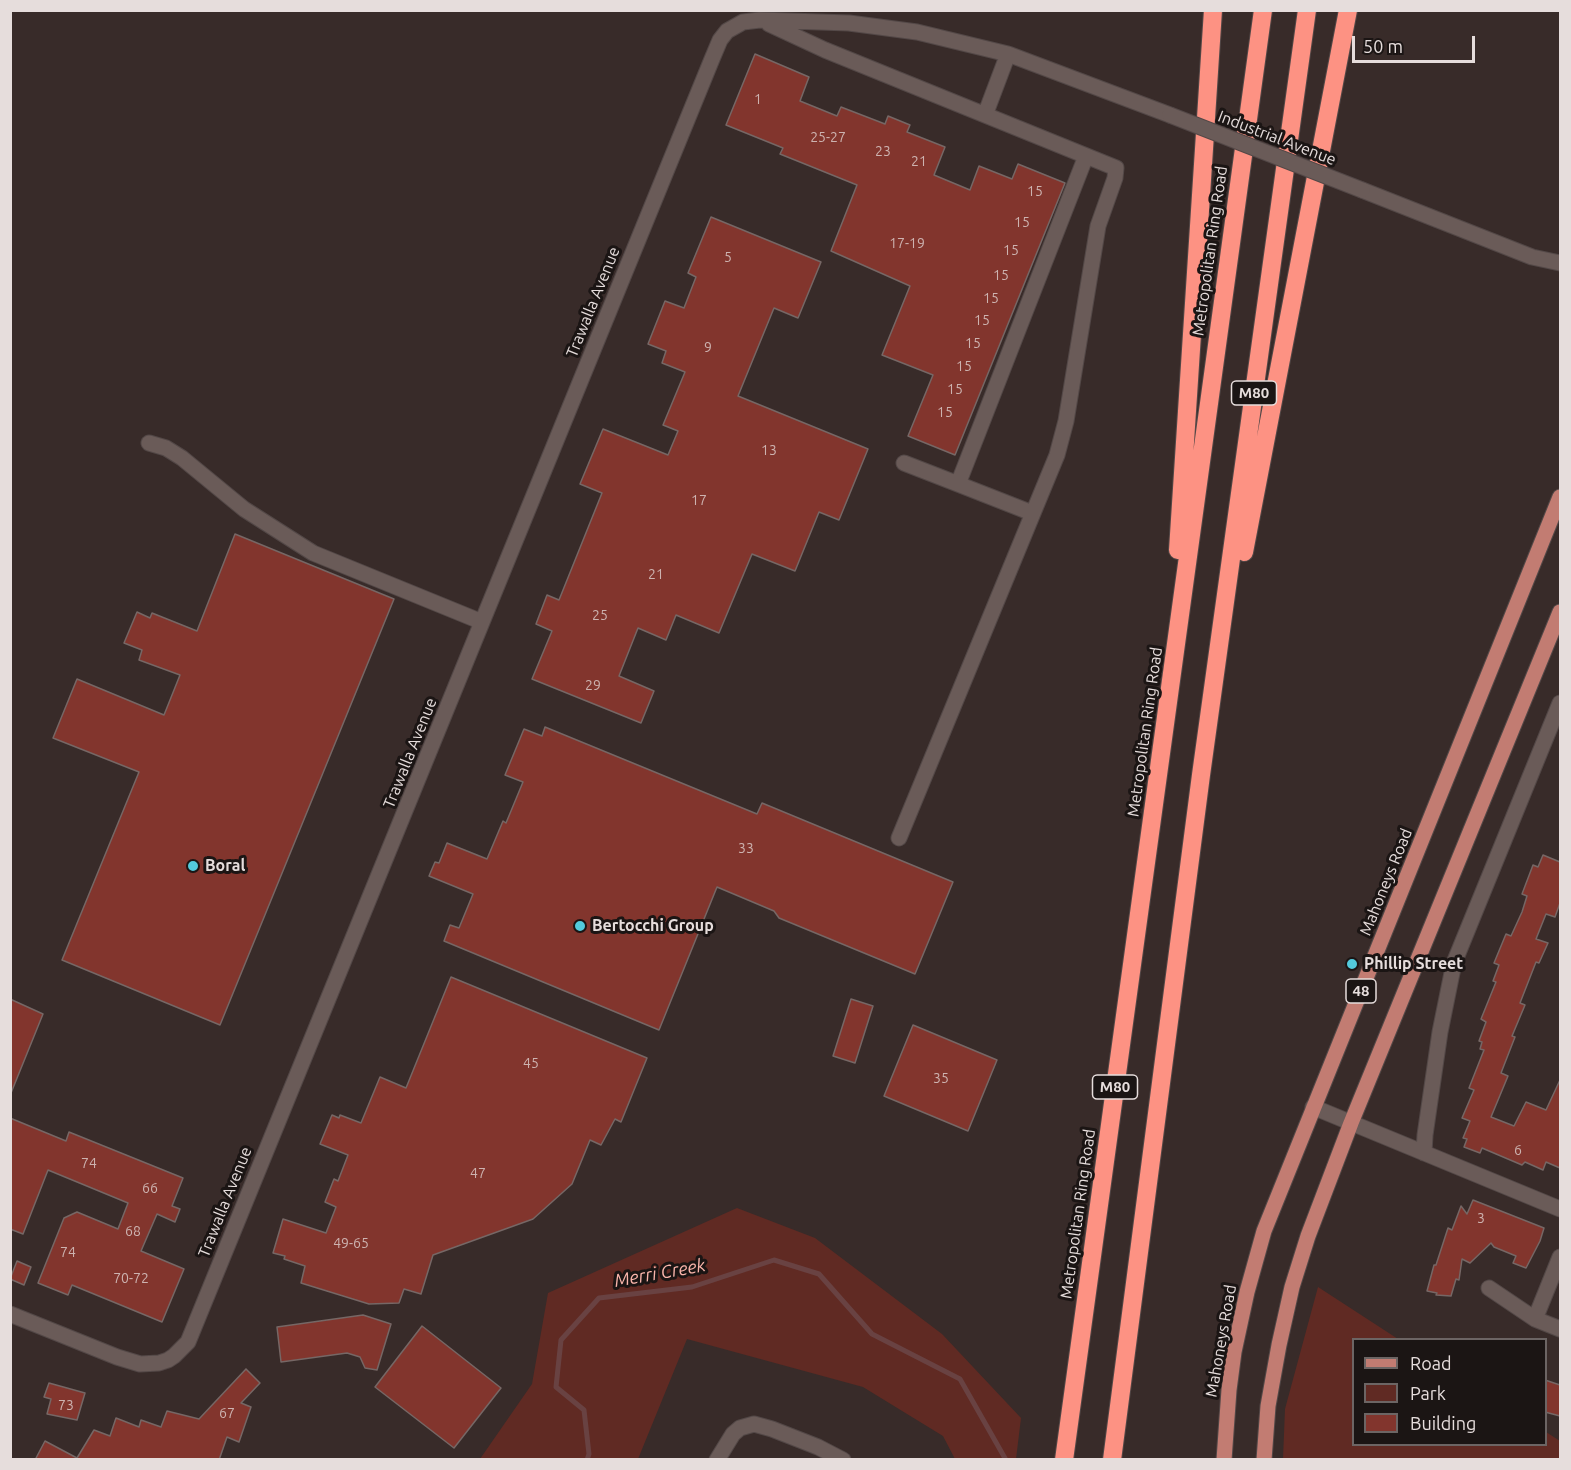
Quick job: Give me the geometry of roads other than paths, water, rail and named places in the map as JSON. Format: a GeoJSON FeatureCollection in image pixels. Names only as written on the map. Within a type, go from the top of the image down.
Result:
{"type":"FeatureCollection","features":[{"type":"Feature","properties":{"kind":"highway"},"geometry":{"type":"LineString","coordinates":[[1167,714],[1213,10]]}},
{"type":"Feature","properties":{"kind":"highway","name":"Metropolitan Ring Road"},"geometry":{"type":"LineString","coordinates":[[1064,1460],[1263,10]]}},
{"type":"Feature","properties":{"kind":"highway","name":"M80"},"geometry":{"type":"LineString","coordinates":[[1112,1460],[1201,775],[1307,10]]}},
{"type":"Feature","properties":{"kind":"highway"},"geometry":{"type":"LineString","coordinates":[[1201,775],[1348,10]]}},
{"type":"Feature","properties":{"kind":"main road","name":"Mahoneys Road"},"geometry":{"type":"LineString","coordinates":[[1224,1460],[1234,1352],[1247,1292],[1264,1231],[1560,497]]}},
{"type":"Feature","properties":{"kind":"main road","name":"48"},"geometry":{"type":"LineString","coordinates":[[1264,1460],[1270,1396],[1279,1344],[1292,1287],[1308,1236],[1351,1123],[1560,612]]}},
{"type":"Feature","properties":{"kind":"street","name":"Industrial Avenue"},"geometry":{"type":"LineString","coordinates":[[760,21],[849,23],[917,32],[1008,54],[1532,257],[1560,263]]}},
{"type":"Feature","properties":{"kind":"street"},"geometry":{"type":"LineString","coordinates":[[760,21],[1116,168],[1115,178],[1098,226],[1066,421],[1057,455],[899,838]]}},
{"type":"Feature","properties":{"kind":"street","name":"Trawalla Avenue"},"geometry":{"type":"LineString","coordinates":[[10,1314],[140,1364],[159,1364],[168,1360],[188,1342],[720,40],[734,26],[743,22],[760,21]]}},
{"type":"Feature","properties":{"kind":"street"},"geometry":{"type":"LineString","coordinates":[[985,115],[1008,54]]}},
{"type":"Feature","properties":{"kind":"street"},"geometry":{"type":"LineString","coordinates":[[957,484],[1086,156]]}},
{"type":"Feature","properties":{"kind":"street","name":"Industrial Avenue"},"geometry":{"type":"LineString","coordinates":[[1532,257],[1560,274]]}},
{"type":"Feature","properties":{"kind":"street"},"geometry":{"type":"LineString","coordinates":[[149,443],[166,448],[182,458],[244,509],[313,553],[482,622]]}},
{"type":"Feature","properties":{"kind":"street"},"geometry":{"type":"LineString","coordinates":[[904,463],[1032,513]]}},
{"type":"Feature","properties":{"kind":"street"},"geometry":{"type":"LineString","coordinates":[[1424,1154],[1440,1032],[1454,963],[1560,703]]}},
{"type":"Feature","properties":{"kind":"street"},"geometry":{"type":"LineString","coordinates":[[1313,1107],[1560,1209]]}},
{"type":"Feature","properties":{"kind":"street"},"geometry":{"type":"LineString","coordinates":[[1535,1319],[1560,1257]]}},
{"type":"Feature","properties":{"kind":"street"},"geometry":{"type":"LineString","coordinates":[[1489,1288],[1535,1319],[1560,1329]]}},
{"type":"Feature","properties":{"kind":"street"},"geometry":{"type":"LineString","coordinates":[[717,1460],[733,1434],[740,1428],[754,1425],[772,1429],[818,1447],[843,1460]]}},
{"type":"Feature","properties":{"kind":"waterway","name":"Merri Creek"},"geometry":{"type":"LineString","coordinates":[[587,1460],[589,1454],[584,1410],[556,1387],[561,1340],[599,1298],[692,1287],[774,1260],[819,1274],[872,1334],[960,1379],[1006,1460]]}},
{"type":"Feature","properties":{"kind":"place","name":"Boral"},"geometry":{"type":"Point","coordinates":[193,866]}},
{"type":"Feature","properties":{"kind":"place","name":"Bertocchi Group"},"geometry":{"type":"Point","coordinates":[580,926]}},
{"type":"Feature","properties":{"kind":"place","name":"Phillip Street"},"geometry":{"type":"Point","coordinates":[1352,964]}}]}
